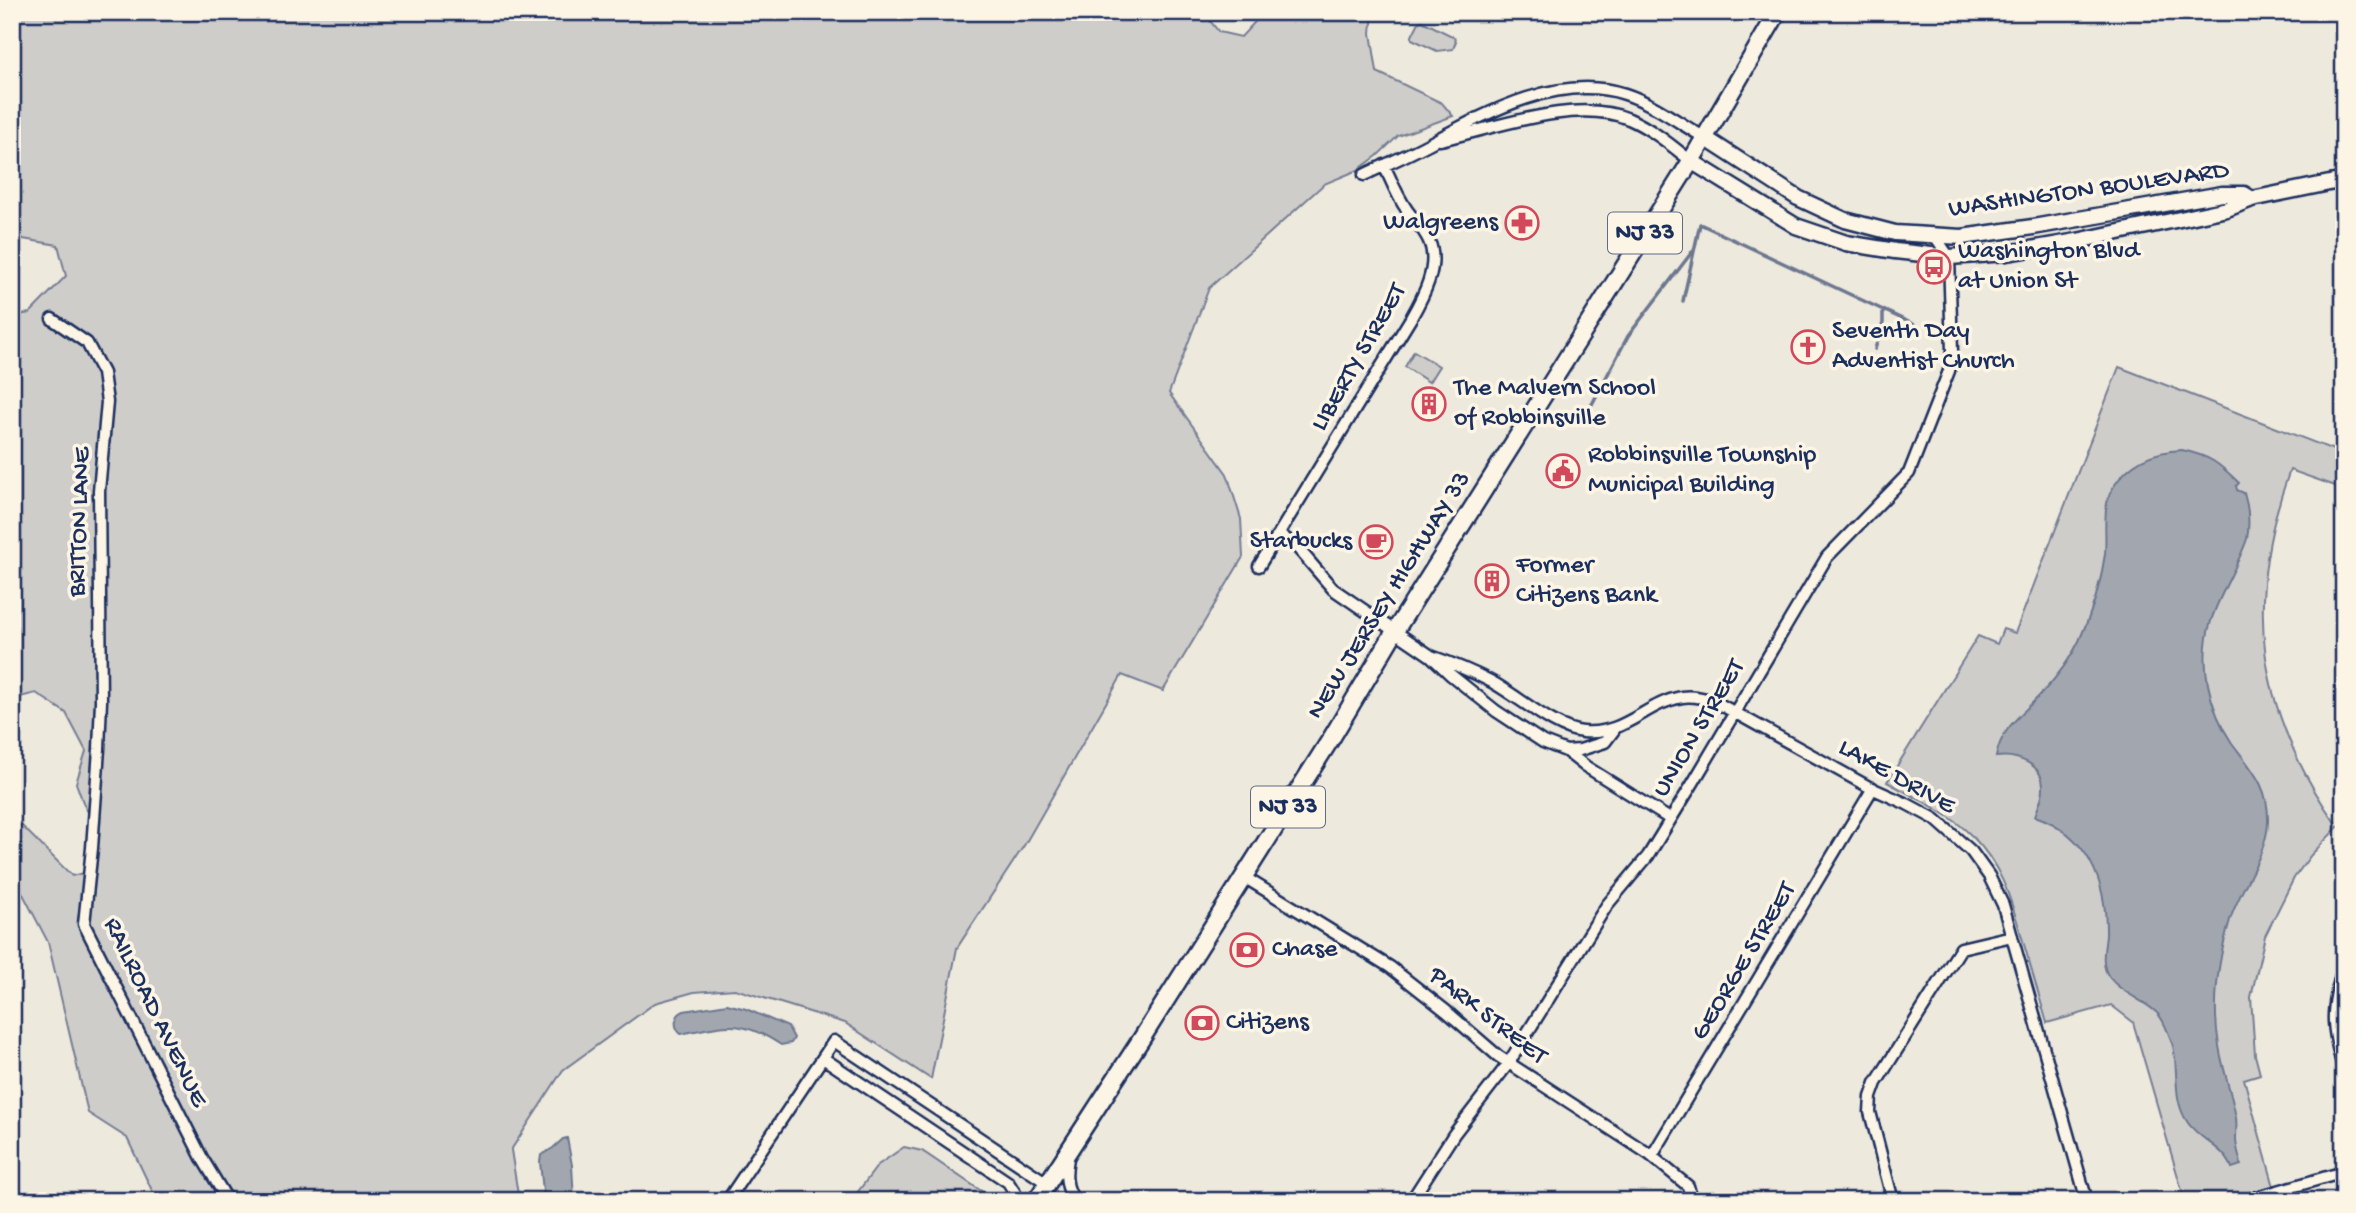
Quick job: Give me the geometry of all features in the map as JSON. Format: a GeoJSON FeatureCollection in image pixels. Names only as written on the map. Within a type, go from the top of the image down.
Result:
{"type":"FeatureCollection","features":[{"type":"Feature","properties":{"kind":"main road","name":"NEW JERSEY HIGHWAY 33"},"geometry":{"type":"LineString","coordinates":[[1036,1201],[1244,877],[1395,631],[1691,161],[1777,12]]}},
{"type":"Feature","properties":{"kind":"street","name":"WASHINGTON BOULEVARD"},"geometry":{"type":"LineString","coordinates":[[1364,175],[1458,127],[1509,106],[1545,93],[1588,87],[1639,99],[1798,198],[1845,220],[1895,233],[1962,237],[2221,194],[2244,194],[2252,198]]}},
{"type":"Feature","properties":{"kind":"street","name":"WASHINGTON BOULEVARD"},"geometry":{"type":"LineString","coordinates":[[1433,142],[1559,113],[1599,111],[1637,123],[1691,161],[1796,226],[1846,243],[1949,257],[2007,253],[2077,241],[2227,209],[2252,198],[2344,180]]}},
{"type":"Feature","properties":{"kind":"street","name":"LIBERTY STREET"},"geometry":{"type":"LineString","coordinates":[[1259,566],[1411,318],[1431,275],[1433,256],[1430,242],[1405,208],[1384,165]]}},
{"type":"Feature","properties":{"kind":"street"},"geometry":{"type":"LineString","coordinates":[[1935,236],[1949,257],[1962,237]]}},
{"type":"Feature","properties":{"kind":"street","name":"UNION STREET"},"geometry":{"type":"LineString","coordinates":[[1411,1201],[1454,1134],[1508,1064],[1607,905],[1647,856],[1827,557],[1909,473],[1949,372],[1952,351],[1949,257]]}},
{"type":"Feature","properties":{"kind":"street","name":"BRITTON LANE"},"geometry":{"type":"LineString","coordinates":[[52,319],[87,343],[103,373],[107,402],[99,491],[99,749]]}},
{"type":"Feature","properties":{"kind":"street","name":"LAKE DRIVE"},"geometry":{"type":"LineString","coordinates":[[1279,534],[1296,546],[1333,589],[1431,656],[1496,711],[1543,742],[1566,751],[1587,748],[1605,742],[1614,730]]}},
{"type":"Feature","properties":{"kind":"street","name":"LAKE DRIVE"},"geometry":{"type":"LineString","coordinates":[[1431,656],[1491,681],[1572,730],[1585,733],[1614,730],[1659,705],[1682,697],[1692,696],[1714,701],[1935,819],[1971,851],[1997,891],[2087,1201]]}},
{"type":"Feature","properties":{"kind":"street","name":"RAILROAD AVENUE"},"geometry":{"type":"LineString","coordinates":[[99,749],[84,924],[202,1158],[228,1201]]}},
{"type":"Feature","properties":{"kind":"street"},"geometry":{"type":"LineString","coordinates":[[1566,751],[1585,766],[1670,819]]}},
{"type":"Feature","properties":{"kind":"street","name":"GEORGE STREET"},"geometry":{"type":"LineString","coordinates":[[1652,1156],[1873,788]]}},
{"type":"Feature","properties":{"kind":"street","name":"PARK STREET"},"geometry":{"type":"LineString","coordinates":[[1244,877],[1390,967],[1508,1064],[1652,1156],[1688,1186],[1692,1201]]}},
{"type":"Feature","properties":{"kind":"street"},"geometry":{"type":"LineString","coordinates":[[1893,1201],[1870,1112],[1875,1083],[1961,948],[2012,936]]}},
{"type":"Feature","properties":{"kind":"street"},"geometry":{"type":"LineString","coordinates":[[2344,965],[2332,1018],[2344,1071]]}},
{"type":"Feature","properties":{"kind":"street"},"geometry":{"type":"LineString","coordinates":[[727,1201],[834,1041],[1047,1183]]}},
{"type":"Feature","properties":{"kind":"street"},"geometry":{"type":"LineString","coordinates":[[823,1058],[1008,1182],[1015,1192],[1015,1201]]}},
{"type":"Feature","properties":{"kind":"street"},"geometry":{"type":"LineString","coordinates":[[1075,1140],[1065,1173],[1068,1189],[1075,1201]]}},
{"type":"Feature","properties":{"kind":"street"},"geometry":{"type":"LineString","coordinates":[[2243,1201],[2344,1172]]}},
{"type":"Feature","properties":{"kind":"shaded area"},"geometry":{"type":"Polygon","coordinates":[[[12,12],[1203,12],[1219,32],[1241,37],[1264,12],[1373,12],[1371,33],[1377,72],[1442,103],[1453,116],[1398,136],[1358,170],[1324,184],[1209,288],[1169,393],[1227,474],[1241,519],[1243,557],[1163,691],[1122,675],[1025,844],[957,948],[931,1079],[845,1023],[735,989],[694,992],[655,1003],[563,1070],[511,1150],[519,1201],[157,1201],[127,1138],[88,1113],[48,942],[12,873],[12,808],[17,821],[72,876],[96,870],[99,831],[84,805],[76,783],[86,751],[66,713],[36,693],[12,699],[12,316],[30,313],[66,276],[58,245],[23,239],[12,227],[12,12]]]}},
{"type":"Feature","properties":{"kind":"shaded area"},"geometry":{"type":"Polygon","coordinates":[[[1422,21],[1454,37],[1456,41],[1453,49],[1437,51],[1412,39],[1419,22],[1422,21]]]}},
{"type":"Feature","properties":{"kind":"shaded area"},"geometry":{"type":"Polygon","coordinates":[[[1414,351],[1439,366],[1429,382],[1405,367],[1414,351]]]}},
{"type":"Feature","properties":{"kind":"shaded area"},"geometry":{"type":"Polygon","coordinates":[[[2119,367],[2344,454],[2344,489],[2290,470],[2275,519],[2266,565],[2263,611],[2266,655],[2275,698],[2290,741],[2311,784],[2338,827],[2311,855],[2294,878],[2265,936],[2251,997],[2255,1055],[2260,1074],[2244,1079],[2278,1201],[2185,1201],[2133,1022],[2111,1005],[2047,1023],[2010,898],[1999,872],[1983,848],[1953,820],[1887,782],[1978,636],[1997,644],[2003,629],[2015,633],[2119,367]]]}},
{"type":"Feature","properties":{"kind":"shaded area"},"geometry":{"type":"Polygon","coordinates":[[[2182,450],[2214,461],[2239,483],[2237,490],[2244,493],[2248,516],[2247,539],[2211,621],[2206,652],[2208,684],[2217,715],[2232,743],[2258,779],[2268,809],[2263,847],[2234,908],[2222,951],[2217,983],[2217,1030],[2236,1118],[2236,1142],[2241,1165],[2232,1168],[2224,1155],[2193,1129],[2182,1113],[2173,1045],[2162,1019],[2150,1007],[2119,987],[2106,972],[2103,897],[2091,862],[2069,835],[2035,816],[2043,788],[2039,773],[2034,767],[2020,759],[1996,757],[2008,729],[2057,675],[2084,630],[2101,576],[2105,554],[2107,502],[2114,486],[2127,470],[2143,459],[2182,450]]]}},
{"type":"Feature","properties":{"kind":"shaded area"},"geometry":{"type":"Polygon","coordinates":[[[727,1004],[788,1027],[794,1038],[791,1043],[781,1045],[767,1036],[743,1027],[722,1026],[681,1034],[677,1028],[677,1018],[684,1011],[727,1004]]]}},
{"type":"Feature","properties":{"kind":"shaded area"},"geometry":{"type":"Polygon","coordinates":[[[567,1138],[574,1201],[544,1201],[541,1155],[567,1138]]]}},
{"type":"Feature","properties":{"kind":"shaded area"},"geometry":{"type":"Polygon","coordinates":[[[904,1147],[922,1151],[987,1195],[990,1201],[851,1201],[878,1165],[904,1147]]]}},
{"type":"Feature","properties":{"kind":"waterway"},"geometry":{"type":"LineString","coordinates":[[1683,301],[1700,224],[1915,325]]}},
{"type":"Feature","properties":{"kind":"waterway"},"geometry":{"type":"LineString","coordinates":[[1590,408],[1628,336],[1692,252]]}},
{"type":"Feature","properties":{"kind":"waterway"},"geometry":{"type":"LineString","coordinates":[[1875,349],[1883,323],[1883,310]]}},
{"type":"Feature","properties":{"kind":"place","name":"Walgreens"},"geometry":{"type":"Point","coordinates":[1522,223]}},
{"type":"Feature","properties":{"kind":"place","name":"Washington Blvd at Union St"},"geometry":{"type":"Point","coordinates":[1934,267]}},
{"type":"Feature","properties":{"kind":"place","name":"Seventh Day Adventist Church"},"geometry":{"type":"Point","coordinates":[1808,347]}},
{"type":"Feature","properties":{"kind":"place","name":"The Malvern School of Robbinsville"},"geometry":{"type":"Point","coordinates":[1429,404]}},
{"type":"Feature","properties":{"kind":"place","name":"Robbinsville Township Municipal Building"},"geometry":{"type":"Point","coordinates":[1563,471]}},
{"type":"Feature","properties":{"kind":"place","name":"Starbucks"},"geometry":{"type":"Point","coordinates":[1376,542]}},
{"type":"Feature","properties":{"kind":"place","name":"Former Citizens Bank"},"geometry":{"type":"Point","coordinates":[1492,581]}},
{"type":"Feature","properties":{"kind":"place","name":"Chase"},"geometry":{"type":"Point","coordinates":[1247,950]}},
{"type":"Feature","properties":{"kind":"place","name":"Citizens"},"geometry":{"type":"Point","coordinates":[1202,1023]}}]}
